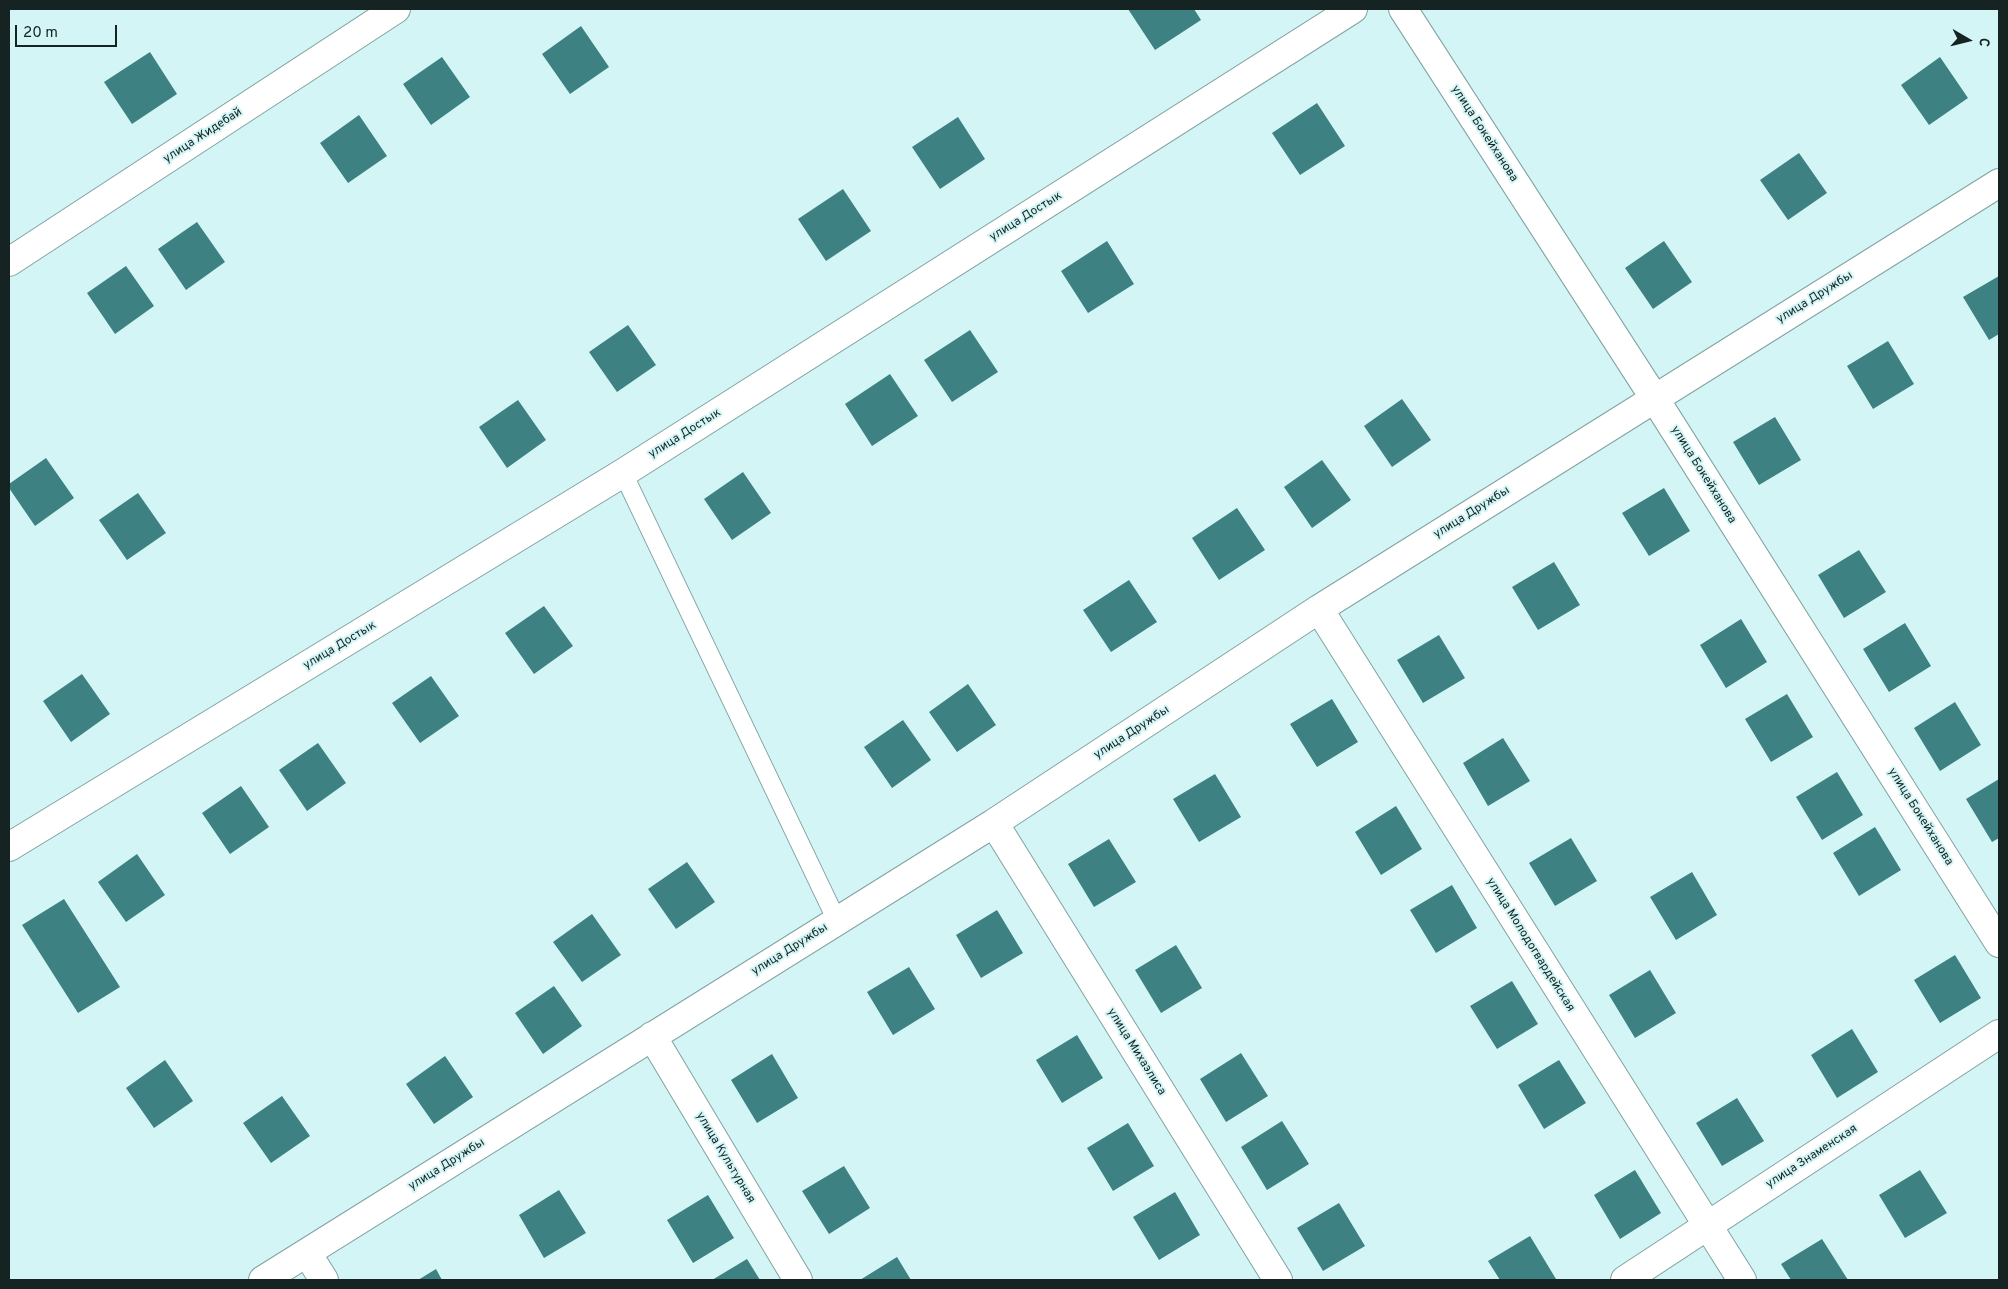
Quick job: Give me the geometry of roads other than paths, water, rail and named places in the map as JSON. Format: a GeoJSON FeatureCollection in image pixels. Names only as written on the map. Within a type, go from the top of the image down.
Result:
{"type":"FeatureCollection","features":[{"type":"Feature","properties":{"kind":"street","name":"улица Жидебай"},"geometry":{"type":"LineString","coordinates":[[9,262],[396,9]]}},
{"type":"Feature","properties":{"kind":"street","name":"улица Достык"},"geometry":{"type":"LineString","coordinates":[[9,847],[623,473],[1353,9]]}},
{"type":"Feature","properties":{"kind":"street","name":"улица Бокейханова"},"geometry":{"type":"LineString","coordinates":[[1403,9],[1655,398],[1999,943]]}},
{"type":"Feature","properties":{"kind":"street","name":"улица Дружбы"},"geometry":{"type":"LineString","coordinates":[[263,1280],[994,823],[1319,609],[1999,183]]}},
{"type":"Feature","properties":{"kind":"street","name":"улица Молодогвардейская"},"geometry":{"type":"LineString","coordinates":[[1319,609],[1742,1280]]}},
{"type":"Feature","properties":{"kind":"street","name":"улица Михаэлиса"},"geometry":{"type":"LineString","coordinates":[[994,823],[1278,1280]]}},
{"type":"Feature","properties":{"kind":"street","name":"улица Знаменская"},"geometry":{"type":"LineString","coordinates":[[1625,1280],[1999,1034]]}},
{"type":"Feature","properties":{"kind":"street","name":"улица Культурная"},"geometry":{"type":"LineString","coordinates":[[652,1036],[798,1280]]}},
{"type":"Feature","properties":{"kind":"street"},"geometry":{"type":"LineString","coordinates":[[307,1253],[324,1280]]}},
{"type":"Feature","properties":{"kind":"lane"},"geometry":{"type":"LineString","coordinates":[[623,473],[837,921]]}}]}
